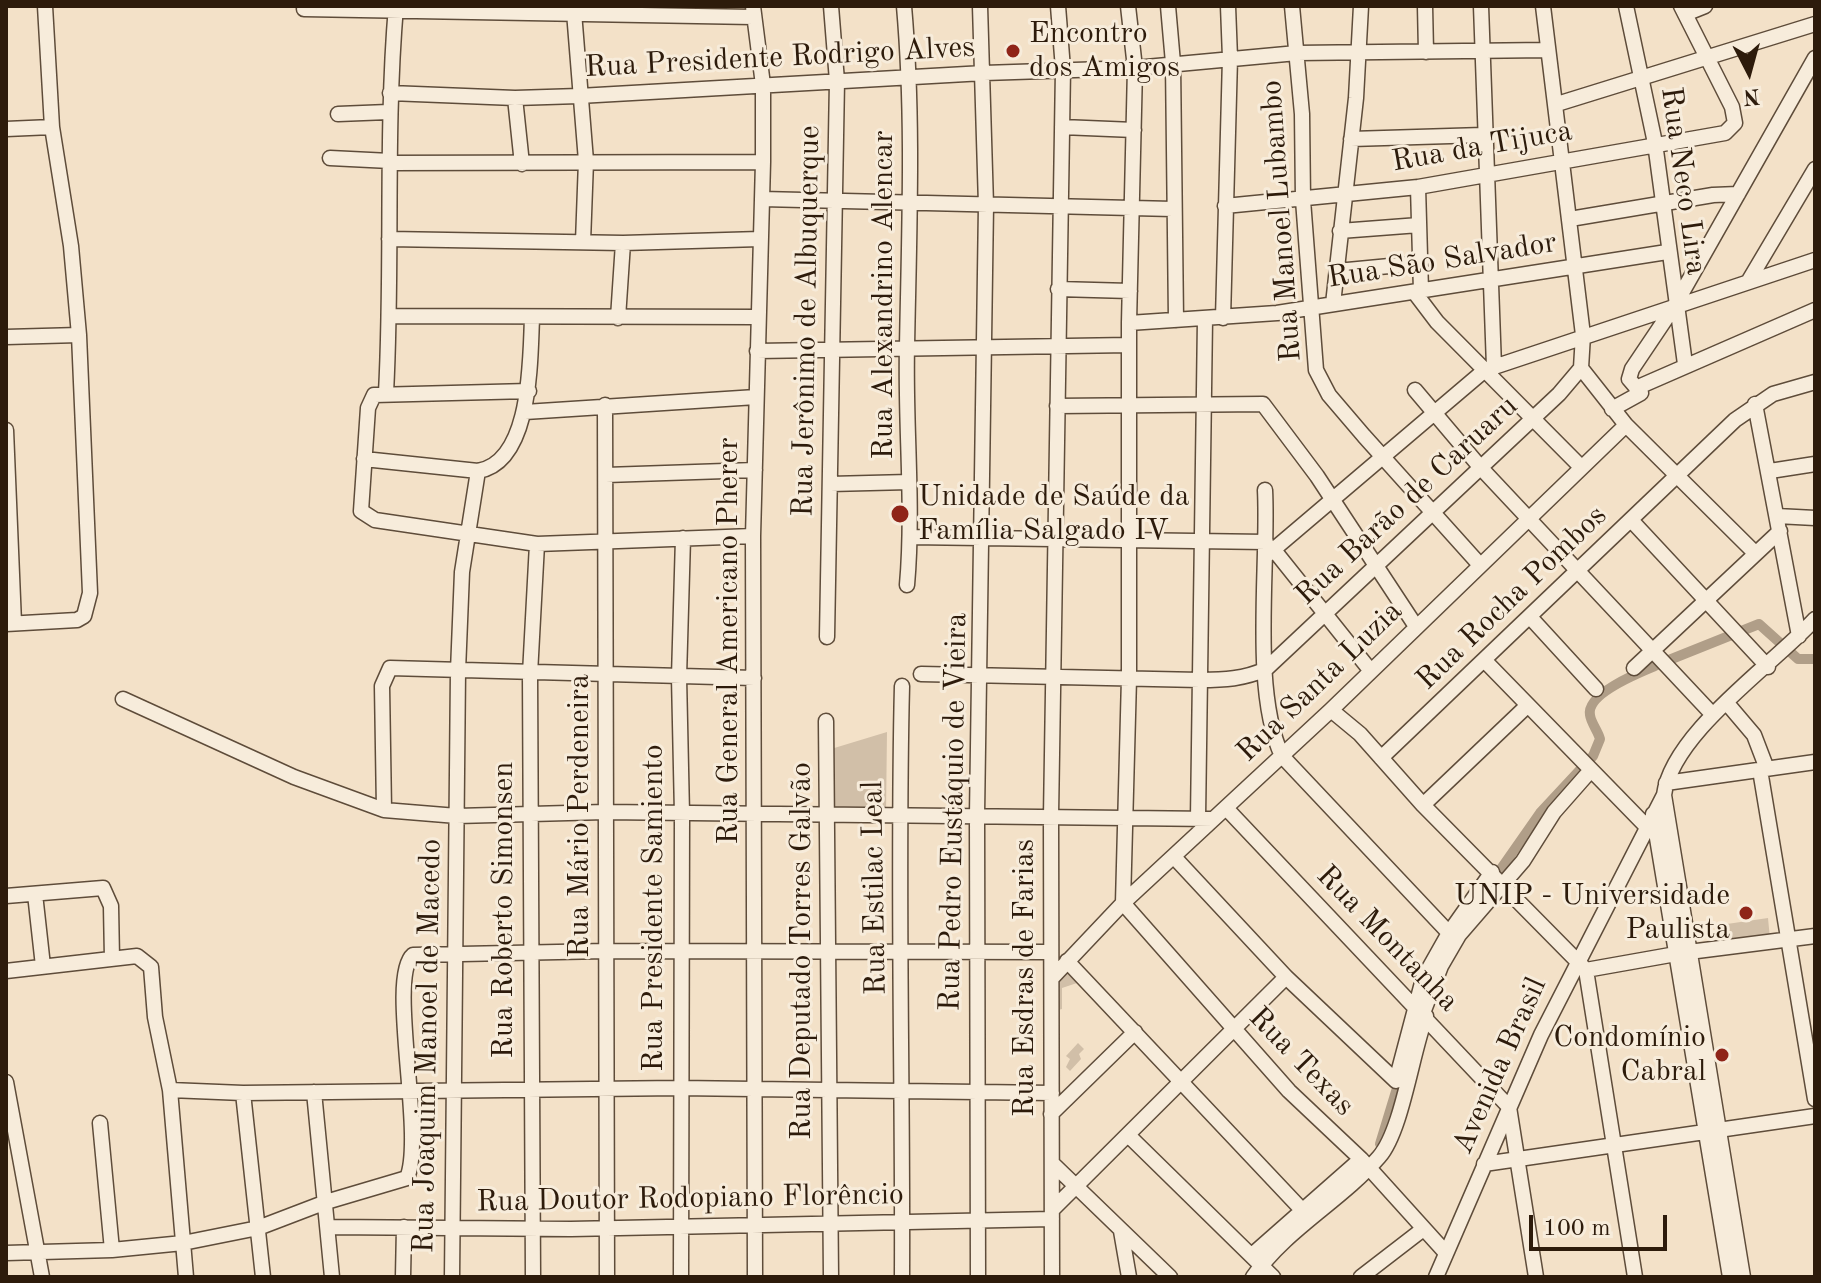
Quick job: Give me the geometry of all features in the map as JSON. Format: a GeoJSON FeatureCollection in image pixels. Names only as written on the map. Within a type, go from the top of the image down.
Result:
{"type":"FeatureCollection","features":[{"type":"Feature","properties":{"kind":"street"},"geometry":{"type":"LineString","coordinates":[[6,430],[10,623],[66,623],[84,616],[90,593],[79,335],[71,246],[52,127],[45,6]]}},
{"type":"Feature","properties":{"kind":"street","name":"Rua Jerônimo de Albuquerque"},"geometry":{"type":"LineString","coordinates":[[827,637],[837,81],[831,6]]}},
{"type":"Feature","properties":{"kind":"street","name":"Rua Alexandrino Alencar"},"geometry":{"type":"LineString","coordinates":[[904,6],[910,79],[911,202],[907,349],[911,537],[907,585]]}},
{"type":"Feature","properties":{"kind":"street","name":"Rua Pedro Eustáquio de Vieira"},"geometry":{"type":"LineString","coordinates":[[978,1277],[977,815],[986,205],[980,6]]}},
{"type":"Feature","properties":{"kind":"street","name":"Rua Esdras de Farias"},"geometry":{"type":"LineString","coordinates":[[1052,1277],[1051,816],[1063,69],[1058,6]]}},
{"type":"Feature","properties":{"kind":"street"},"geometry":{"type":"LineString","coordinates":[[1123,903],[1129,678],[1129,323],[1135,68],[1128,6]]}},
{"type":"Feature","properties":{"kind":"street"},"geometry":{"type":"LineString","coordinates":[[1168,6],[1173,63],[1176,320]]}},
{"type":"Feature","properties":{"kind":"street"},"geometry":{"type":"LineString","coordinates":[[1223,318],[1230,58],[1228,6]]}},
{"type":"Feature","properties":{"kind":"street","name":"Rua Manoel Lubambo"},"geometry":{"type":"LineString","coordinates":[[1292,6],[1315,364],[1321,382],[1480,565]]}},
{"type":"Feature","properties":{"kind":"street"},"geometry":{"type":"LineString","coordinates":[[1333,304],[1351,139],[1361,6]]}},
{"type":"Feature","properties":{"kind":"street"},"geometry":{"type":"LineString","coordinates":[[1425,6],[1426,52]]}},
{"type":"Feature","properties":{"kind":"street"},"geometry":{"type":"LineString","coordinates":[[1481,6],[1483,135],[1491,280],[1489,368]]}},
{"type":"Feature","properties":{"kind":"street"},"geometry":{"type":"LineString","coordinates":[[1543,6],[1583,335],[1581,368],[1626,425],[1678,473],[1755,553]]}},
{"type":"Feature","properties":{"kind":"street","name":"Rua Neco Lira"},"geometry":{"type":"LineString","coordinates":[[1626,6],[1655,143],[1667,252],[1685,364]]}},
{"type":"Feature","properties":{"kind":"street"},"geometry":{"type":"LineString","coordinates":[[1705,6],[1683,10],[1709,58]]}},
{"type":"Feature","properties":{"kind":"street"},"geometry":{"type":"LineString","coordinates":[[386,393],[390,316],[388,112],[396,8]]}},
{"type":"Feature","properties":{"kind":"street"},"geometry":{"type":"LineString","coordinates":[[304,9],[753,12]]}},
{"type":"Feature","properties":{"kind":"street"},"geometry":{"type":"LineString","coordinates":[[574,12],[586,161],[583,242]]}},
{"type":"Feature","properties":{"kind":"street","name":"Rua General Americano Pherer"},"geometry":{"type":"LineString","coordinates":[[753,12],[763,85],[753,536],[755,1277]]}},
{"type":"Feature","properties":{"kind":"street"},"geometry":{"type":"LineString","coordinates":[[1557,104],[1815,24]]}},
{"type":"Feature","properties":{"kind":"street","name":"Rua Presidente Rodrigo Alves"},"geometry":{"type":"LineString","coordinates":[[390,93],[515,98],[579,96],[1063,69],[1135,68],[1297,53],[1547,50]]}},
{"type":"Feature","properties":{"kind":"street","name":"Rua da Tijuca"},"geometry":{"type":"LineString","coordinates":[[1225,206],[1418,187],[1725,133],[1732,130],[1734,116],[1709,58]]}},
{"type":"Feature","properties":{"kind":"street"},"geometry":{"type":"LineString","coordinates":[[1638,391],[1629,379],[1632,369],[1675,305],[1815,58]]}},
{"type":"Feature","properties":{"kind":"street"},"geometry":{"type":"LineString","coordinates":[[515,98],[522,164]]}},
{"type":"Feature","properties":{"kind":"street"},"geometry":{"type":"LineString","coordinates":[[338,114],[388,112]]}},
{"type":"Feature","properties":{"kind":"street"},"geometry":{"type":"LineString","coordinates":[[6,129],[52,127]]}},
{"type":"Feature","properties":{"kind":"street"},"geometry":{"type":"LineString","coordinates":[[1062,127],[1134,130]]}},
{"type":"Feature","properties":{"kind":"street"},"geometry":{"type":"LineString","coordinates":[[1351,139],[1483,135]]}},
{"type":"Feature","properties":{"kind":"street"},"geometry":{"type":"LineString","coordinates":[[330,158],[522,164],[586,161],[763,162]]}},
{"type":"Feature","properties":{"kind":"street"},"geometry":{"type":"LineString","coordinates":[[1748,282],[1815,169]]}},
{"type":"Feature","properties":{"kind":"street"},"geometry":{"type":"LineString","coordinates":[[1418,187],[1421,263],[1418,292],[1437,322],[1489,368],[1581,467]]}},
{"type":"Feature","properties":{"kind":"street"},"geometry":{"type":"LineString","coordinates":[[1570,219],[1713,195],[1738,194]]}},
{"type":"Feature","properties":{"kind":"street"},"geometry":{"type":"LineString","coordinates":[[762,199],[1173,209]]}},
{"type":"Feature","properties":{"kind":"street"},"geometry":{"type":"LineString","coordinates":[[1340,231],[1419,225]]}},
{"type":"Feature","properties":{"kind":"street"},"geometry":{"type":"LineString","coordinates":[[389,239],[623,243],[760,239]]}},
{"type":"Feature","properties":{"kind":"street"},"geometry":{"type":"LineString","coordinates":[[618,318],[623,243]]}},
{"type":"Feature","properties":{"kind":"street","name":"Rua São Salvador"},"geometry":{"type":"LineString","coordinates":[[1129,323],[1223,318],[1312,308],[1667,252]]}},
{"type":"Feature","properties":{"kind":"street"},"geometry":{"type":"LineString","coordinates":[[1268,549],[1333,501],[1489,368],[1815,260]]}},
{"type":"Feature","properties":{"kind":"street"},"geometry":{"type":"LineString","coordinates":[[1337,271],[1421,263]]}},
{"type":"Feature","properties":{"kind":"street"},"geometry":{"type":"LineString","coordinates":[[1058,289],[1130,291]]}},
{"type":"Feature","properties":{"kind":"street"},"geometry":{"type":"LineString","coordinates":[[1612,409],[1685,364],[1815,310]]}},
{"type":"Feature","properties":{"kind":"street"},"geometry":{"type":"LineString","coordinates":[[390,316],[532,319],[758,317]]}},
{"type":"Feature","properties":{"kind":"street"},"geometry":{"type":"LineString","coordinates":[[364,459],[478,471],[497,461],[517,432],[525,412],[529,391],[532,319]]}},
{"type":"Feature","properties":{"kind":"street"},"geometry":{"type":"LineString","coordinates":[[123,699],[294,777],[384,810],[457,816],[605,812],[1205,819],[1200,680],[1205,319]]}},
{"type":"Feature","properties":{"kind":"street"},"geometry":{"type":"LineString","coordinates":[[6,337],[79,335]]}},
{"type":"Feature","properties":{"kind":"street"},"geometry":{"type":"LineString","coordinates":[[757,351],[1129,345]]}},
{"type":"Feature","properties":{"kind":"street","name":"Rua Barão de Caruaru"},"geometry":{"type":"LineString","coordinates":[[1266,669],[1376,569],[1534,418],[1581,368]]}},
{"type":"Feature","properties":{"kind":"street","name":"Rua Rocha Pombos"},"geometry":{"type":"LineString","coordinates":[[1381,758],[1678,473],[1755,404],[1773,394],[1815,382]]}},
{"type":"Feature","properties":{"kind":"street"},"geometry":{"type":"LineString","coordinates":[[1415,390],[1481,468],[1713,715]]}},
{"type":"Feature","properties":{"kind":"street"},"geometry":{"type":"LineString","coordinates":[[529,391],[386,393],[370,399],[361,511],[375,520],[537,544],[753,536]]}},
{"type":"Feature","properties":{"kind":"street"},"geometry":{"type":"LineString","coordinates":[[525,412],[756,397]]}},
{"type":"Feature","properties":{"kind":"street"},"geometry":{"type":"LineString","coordinates":[[1057,406],[1263,404],[1333,501],[1415,625]]}},
{"type":"Feature","properties":{"kind":"street"},"geometry":{"type":"LineString","coordinates":[[1755,404],[1778,523],[1790,645]]}},
{"type":"Feature","properties":{"kind":"street","name":"Rua Mário Perdeneira"},"geometry":{"type":"LineString","coordinates":[[605,405],[604,541],[608,675],[604,1089],[607,1277]]}},
{"type":"Feature","properties":{"kind":"street","name":"Rua Santa Luzia"},"geometry":{"type":"LineString","coordinates":[[1052,978],[1123,903],[1175,858],[1205,819],[1226,808],[1282,756],[1626,425]]}},
{"type":"Feature","properties":{"kind":"street"},"geometry":{"type":"LineString","coordinates":[[1770,471],[1815,464]]}},
{"type":"Feature","properties":{"kind":"street"},"geometry":{"type":"LineString","coordinates":[[606,475],[755,470]]}},
{"type":"Feature","properties":{"kind":"street","name":"Rua Joaquim Manoel de Macedo"},"geometry":{"type":"LineString","coordinates":[[452,1277],[451,1089],[456,952],[458,671],[466,532],[478,471]]}},
{"type":"Feature","properties":{"kind":"street"},"geometry":{"type":"LineString","coordinates":[[830,484],[909,482]]}},
{"type":"Feature","properties":{"kind":"street"},"geometry":{"type":"LineString","coordinates":[[1265,490],[1268,549],[1266,669],[1272,725],[1282,756],[1449,933]]}},
{"type":"Feature","properties":{"kind":"street"},"geometry":{"type":"LineString","coordinates":[[1634,668],[1755,553],[1778,523],[1815,518]]}},
{"type":"Feature","properties":{"kind":"street"},"geometry":{"type":"LineString","coordinates":[[1631,520],[1768,667]]}},
{"type":"Feature","properties":{"kind":"street"},"geometry":{"type":"LineString","coordinates":[[911,537],[1202,541],[1268,549],[1370,670]]}},
{"type":"Feature","properties":{"kind":"street","name":"Rua Presidente Samiento"},"geometry":{"type":"LineString","coordinates":[[681,1277],[679,1088],[682,814],[679,677],[683,538]]}},
{"type":"Feature","properties":{"kind":"street","name":"Rua Roberto Simonsen"},"geometry":{"type":"LineString","coordinates":[[533,1277],[530,674],[537,544]]}},
{"type":"Feature","properties":{"kind":"street"},"geometry":{"type":"LineString","coordinates":[[1530,617],[1596,689]]}},
{"type":"Feature","properties":{"kind":"street","name":"Avenida Brasil"},"geometry":{"type":"LineString","coordinates":[[1436,1277],[1509,1107],[1686,747],[1726,702],[1768,667],[1815,619]]}},
{"type":"Feature","properties":{"kind":"street"},"geometry":{"type":"LineString","coordinates":[[1485,661],[1591,769],[1650,820],[1683,953]]}},
{"type":"Feature","properties":{"kind":"street"},"geometry":{"type":"LineString","coordinates":[[384,810],[382,686],[387,671],[396,667],[530,674],[754,678]]}},
{"type":"Feature","properties":{"kind":"street"},"geometry":{"type":"LineString","coordinates":[[921,674],[1233,680],[1266,669]]}},
{"type":"Feature","properties":{"kind":"street","name":"Rua Estilac Leal"},"geometry":{"type":"LineString","coordinates":[[902,686],[899,816],[903,953],[902,1277]]}},
{"type":"Feature","properties":{"kind":"street"},"geometry":{"type":"LineString","coordinates":[[1726,702],[1754,735],[1764,769],[1787,940],[1815,1099]]}},
{"type":"Feature","properties":{"kind":"street"},"geometry":{"type":"LineString","coordinates":[[1423,805],[1527,706]]}},
{"type":"Feature","properties":{"kind":"street"},"geometry":{"type":"LineString","coordinates":[[1331,710],[1581,965],[1635,1277]]}},
{"type":"Feature","properties":{"kind":"street","name":"Rua Deputado Torres Galvão"},"geometry":{"type":"LineString","coordinates":[[826,721],[831,1277]]}},
{"type":"Feature","properties":{"kind":"street"},"geometry":{"type":"LineString","coordinates":[[1743,1277],[1713,1129],[1683,953],[1665,789],[1815,762]]}},
{"type":"Feature","properties":{"kind":"street"},"geometry":{"type":"LineString","coordinates":[[1256,1263],[1303,1211],[1385,1148],[1429,966],[1449,933],[1498,877],[1523,861],[1562,801],[1591,769]]}},
{"type":"Feature","properties":{"kind":"street","name":"Rua Montanha"},"geometry":{"type":"LineString","coordinates":[[1226,808],[1509,1107]]}},
{"type":"Feature","properties":{"kind":"street"},"geometry":{"type":"LineString","coordinates":[[1175,858],[1286,977],[1396,1081],[1420,1010],[1450,949],[1498,877]]}},
{"type":"Feature","properties":{"kind":"street"},"geometry":{"type":"LineString","coordinates":[[6,896],[103,888],[109,896],[112,959]]}},
{"type":"Feature","properties":{"kind":"street"},"geometry":{"type":"LineString","coordinates":[[35,894],[43,966]]}},
{"type":"Feature","properties":{"kind":"street","name":"Rua Texas"},"geometry":{"type":"LineString","coordinates":[[1123,903],[1289,1091],[1364,1163],[1446,1253]]}},
{"type":"Feature","properties":{"kind":"street"},"geometry":{"type":"LineString","coordinates":[[1581,965],[1815,936]]}},
{"type":"Feature","properties":{"kind":"street"},"geometry":{"type":"LineString","coordinates":[[6,1253],[112,1250],[183,1243],[258,1228],[326,1202],[409,1176],[410,1090],[405,977],[407,962],[413,955],[606,951],[1051,952]]}},
{"type":"Feature","properties":{"kind":"street"},"geometry":{"type":"LineString","coordinates":[[6,971],[137,956],[151,967],[155,1017],[170,1090],[186,1277]]}},
{"type":"Feature","properties":{"kind":"street"},"geometry":{"type":"LineString","coordinates":[[1067,961],[1303,1211]]}},
{"type":"Feature","properties":{"kind":"street"},"geometry":{"type":"LineString","coordinates":[[1052,1215],[1076,1187],[1286,977]]}},
{"type":"Feature","properties":{"kind":"street"},"geometry":{"type":"LineString","coordinates":[[1051,1114],[1135,1032]]}},
{"type":"Feature","properties":{"kind":"street"},"geometry":{"type":"LineString","coordinates":[[6,1082],[14,1165],[42,1277]]}},
{"type":"Feature","properties":{"kind":"street"},"geometry":{"type":"LineString","coordinates":[[170,1090],[243,1093],[679,1088],[1052,1093]]}},
{"type":"Feature","properties":{"kind":"street"},"geometry":{"type":"LineString","coordinates":[[314,1092],[332,1277]]}},
{"type":"Feature","properties":{"kind":"street"},"geometry":{"type":"LineString","coordinates":[[243,1093],[263,1277]]}},
{"type":"Feature","properties":{"kind":"street"},"geometry":{"type":"LineString","coordinates":[[1509,1107],[1536,1277]]}},
{"type":"Feature","properties":{"kind":"street"},"geometry":{"type":"LineString","coordinates":[[1484,1164],[1815,1116]]}},
{"type":"Feature","properties":{"kind":"street"},"geometry":{"type":"LineString","coordinates":[[100,1123],[112,1250]]}},
{"type":"Feature","properties":{"kind":"street"},"geometry":{"type":"LineString","coordinates":[[1713,1129],[1730,1277]]}},
{"type":"Feature","properties":{"kind":"street"},"geometry":{"type":"LineString","coordinates":[[1128,1135],[1273,1277]]}},
{"type":"Feature","properties":{"kind":"street"},"geometry":{"type":"LineString","coordinates":[[1256,1263],[1364,1163]]}},
{"type":"Feature","properties":{"kind":"street"},"geometry":{"type":"LineString","coordinates":[[1053,1164],[1170,1277]]}},
{"type":"Feature","properties":{"kind":"street","name":"Rua Doutor Rodopiano Florêncio"},"geometry":{"type":"LineString","coordinates":[[329,1227],[533,1229],[830,1225],[978,1222],[1052,1215]]}},
{"type":"Feature","properties":{"kind":"street"},"geometry":{"type":"LineString","coordinates":[[403,1277],[404,1227]]}},
{"type":"Feature","properties":{"kind":"street"},"geometry":{"type":"LineString","coordinates":[[1361,1277],[1422,1230]]}},
{"type":"Feature","properties":{"kind":"street"},"geometry":{"type":"LineString","coordinates":[[1121,1231],[1129,1277]]}},
{"type":"Feature","properties":{"kind":"shaded area"},"geometry":{"type":"Polygon","coordinates":[[[887,732],[886,813],[830,810],[831,749],[887,732]]]}},
{"type":"Feature","properties":{"kind":"shaded area"},"geometry":{"type":"Polygon","coordinates":[[[1768,918],[1770,939],[1729,944],[1727,924],[1768,918]]]}},
{"type":"Feature","properties":{"kind":"shaded area"},"geometry":{"type":"Polygon","coordinates":[[[1067,967],[1103,1006],[1101,1008],[1077,983],[1062,988],[1062,1009],[1058,1010],[1058,980],[1067,967]]]}},
{"type":"Feature","properties":{"kind":"shaded area"},"geometry":{"type":"Polygon","coordinates":[[[1078,1043],[1084,1049],[1079,1054],[1081,1059],[1070,1071],[1066,1067],[1070,1059],[1066,1056],[1078,1043]]]}},
{"type":"Feature","properties":{"kind":"waterway"},"geometry":{"type":"LineString","coordinates":[[1664,662],[1759,624],[1798,659],[1815,659]]}},
{"type":"Feature","properties":{"kind":"waterway"},"geometry":{"type":"LineString","coordinates":[[1491,883],[1540,813],[1593,756],[1600,739],[1590,715],[1596,699],[1615,685],[1655,666]]}},
{"type":"Feature","properties":{"kind":"waterway"},"geometry":{"type":"LineString","coordinates":[[1380,1144],[1401,1075]]}},
{"type":"Feature","properties":{"kind":"place","name":"Encontro dos Amigos"},"geometry":{"type":"Point","coordinates":[1013,51]}},
{"type":"Feature","properties":{"kind":"place","name":"Unidade de Saúde da Família Salgado IV"},"geometry":{"type":"Point","coordinates":[900,514]}},
{"type":"Feature","properties":{"kind":"place","name":"UNIP - Universidade Paulista"},"geometry":{"type":"Point","coordinates":[1746,913]}},
{"type":"Feature","properties":{"kind":"place","name":"Condomínio Cabral"},"geometry":{"type":"Point","coordinates":[1722,1055]}}]}
